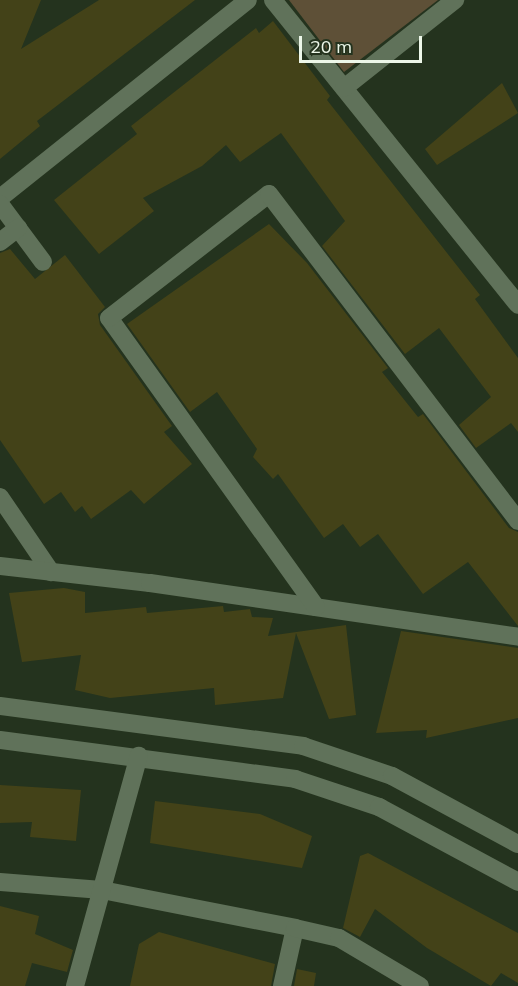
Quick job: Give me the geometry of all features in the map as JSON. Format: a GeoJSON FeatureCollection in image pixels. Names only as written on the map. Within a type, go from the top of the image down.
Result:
{"type":"FeatureCollection","features":[{"type":"Feature","properties":{"kind":"street"},"geometry":{"type":"LineString","coordinates":[[0,198],[248,0]]}},
{"type":"Feature","properties":{"kind":"street"},"geometry":{"type":"LineString","coordinates":[[273,0],[518,305]]}},
{"type":"Feature","properties":{"kind":"street"},"geometry":{"type":"LineString","coordinates":[[344,88],[455,0]]}},
{"type":"Feature","properties":{"kind":"street"},"geometry":{"type":"LineString","coordinates":[[316,608],[109,318],[269,194],[518,521]]}},
{"type":"Feature","properties":{"kind":"street"},"geometry":{"type":"LineString","coordinates":[[0,204],[43,262]]}},
{"type":"Feature","properties":{"kind":"street"},"geometry":{"type":"LineString","coordinates":[[0,242],[18,228]]}},
{"type":"Feature","properties":{"kind":"street"},"geometry":{"type":"LineString","coordinates":[[0,497],[51,572]]}},
{"type":"Feature","properties":{"kind":"street"},"geometry":{"type":"LineString","coordinates":[[0,566],[518,637]]}},
{"type":"Feature","properties":{"kind":"street"},"geometry":{"type":"LineString","coordinates":[[0,706],[303,746],[392,776],[518,844]]}},
{"type":"Feature","properties":{"kind":"street"},"geometry":{"type":"LineString","coordinates":[[0,740],[139,756],[295,779],[379,807],[518,882]]}},
{"type":"Feature","properties":{"kind":"street"},"geometry":{"type":"LineString","coordinates":[[75,986],[139,756]]}},
{"type":"Feature","properties":{"kind":"street"},"geometry":{"type":"LineString","coordinates":[[0,882],[102,890],[339,938],[420,986]]}},
{"type":"Feature","properties":{"kind":"street"},"geometry":{"type":"LineString","coordinates":[[282,986],[295,928]]}},
{"type":"Feature","properties":{"kind":"shaded area"},"geometry":{"type":"Polygon","coordinates":[[[289,0],[438,0],[344,72],[289,0]]]}},
{"type":"Feature","properties":{"kind":"building"},"geometry":{"type":"Polygon","coordinates":[[[0,0],[41,0],[21,49],[99,0],[195,0],[37,121],[40,126],[0,159],[0,0]]]}},
{"type":"Feature","properties":{"kind":"building"},"geometry":{"type":"Polygon","coordinates":[[[273,21],[330,96],[327,100],[480,295],[475,299],[518,358],[518,432],[511,423],[476,448],[459,425],[491,397],[439,328],[405,354],[322,246],[345,221],[281,133],[240,162],[226,145],[202,166],[143,198],[154,211],[99,254],[54,200],[137,134],[131,126],[256,28],[259,33],[273,21]]]}},
{"type":"Feature","properties":{"kind":"building"},"geometry":{"type":"Polygon","coordinates":[[[502,83],[518,113],[437,165],[425,149],[502,83]]]}},
{"type":"Feature","properties":{"kind":"building"},"geometry":{"type":"Polygon","coordinates":[[[269,224],[307,263],[388,368],[382,372],[418,417],[423,414],[509,528],[518,532],[518,626],[468,562],[423,594],[378,534],[360,547],[343,524],[324,538],[278,474],[273,479],[253,457],[257,449],[217,392],[190,412],[127,324],[269,224]]]}},
{"type":"Feature","properties":{"kind":"building"},"geometry":{"type":"Polygon","coordinates":[[[10,249],[35,279],[65,255],[105,307],[98,314],[100,325],[172,426],[164,432],[192,464],[144,504],[131,490],[91,519],[82,506],[75,512],[61,492],[44,504],[0,440],[0,253],[10,249]]]}},
{"type":"Feature","properties":{"kind":"building"},"geometry":{"type":"Polygon","coordinates":[[[64,588],[85,592],[85,613],[146,607],[147,613],[223,606],[224,612],[250,609],[252,617],[273,618],[268,636],[346,625],[356,715],[329,719],[296,633],[283,698],[215,705],[214,688],[110,698],[75,690],[81,655],[22,662],[9,593],[64,588]]]}},
{"type":"Feature","properties":{"kind":"building"},"geometry":{"type":"Polygon","coordinates":[[[401,631],[518,648],[518,718],[426,738],[427,730],[376,733],[401,631]]]}},
{"type":"Feature","properties":{"kind":"building"},"geometry":{"type":"Polygon","coordinates":[[[0,785],[81,790],[76,841],[30,837],[32,822],[0,823],[0,785]]]}},
{"type":"Feature","properties":{"kind":"building"},"geometry":{"type":"Polygon","coordinates":[[[155,801],[260,814],[312,836],[302,868],[150,843],[155,801]]]}},
{"type":"Feature","properties":{"kind":"building"},"geometry":{"type":"Polygon","coordinates":[[[368,853],[518,933],[518,983],[501,973],[491,986],[427,948],[375,909],[360,937],[343,928],[360,856],[368,853]]]}},
{"type":"Feature","properties":{"kind":"building"},"geometry":{"type":"Polygon","coordinates":[[[0,906],[39,916],[35,934],[73,950],[67,972],[32,963],[25,986],[0,986],[0,906]]]}},
{"type":"Feature","properties":{"kind":"building"},"geometry":{"type":"Polygon","coordinates":[[[159,932],[275,964],[271,986],[130,986],[139,944],[159,932]]]}},
{"type":"Feature","properties":{"kind":"building"},"geometry":{"type":"Polygon","coordinates":[[[297,969],[316,973],[314,986],[294,986],[297,969]]]}}]}
